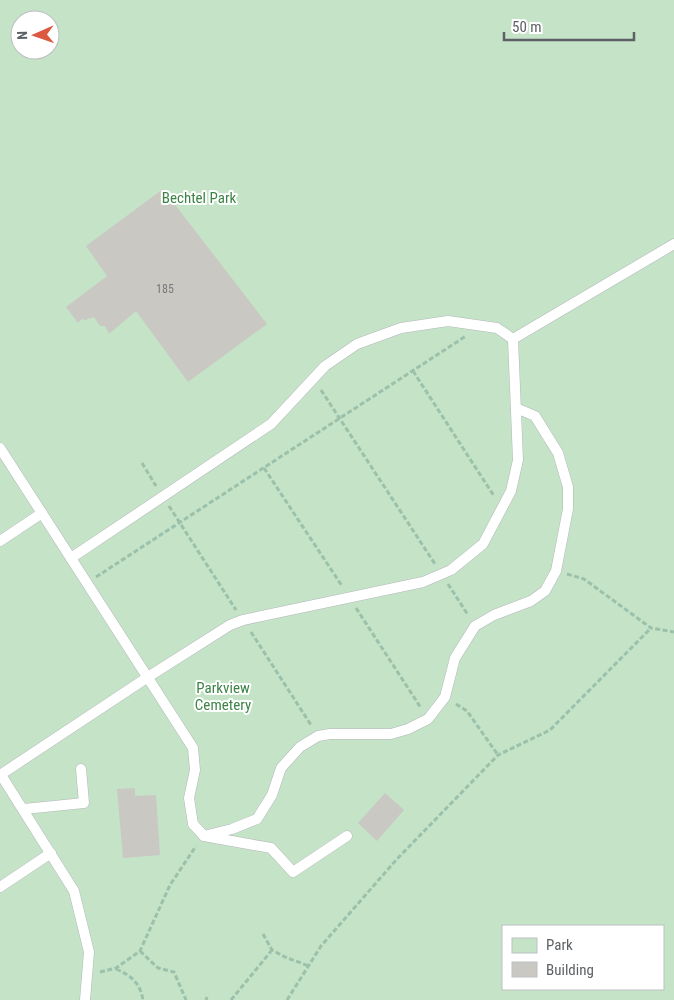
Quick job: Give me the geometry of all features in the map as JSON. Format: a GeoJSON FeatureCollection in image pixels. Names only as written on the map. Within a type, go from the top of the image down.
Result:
{"type":"FeatureCollection","features":[{"type":"Feature","properties":{"kind":"lane"},"geometry":{"type":"LineString","coordinates":[[513,339],[674,244]]}},
{"type":"Feature","properties":{"kind":"lane"},"geometry":{"type":"LineString","coordinates":[[71,558],[271,424],[325,366],[357,344],[401,328],[448,321],[497,328],[513,339]]}},
{"type":"Feature","properties":{"kind":"lane"},"geometry":{"type":"LineString","coordinates":[[86,1000],[89,952],[74,891],[1,775],[230,625],[243,620],[423,582],[451,570],[482,544],[511,491],[518,460],[513,339]]}},
{"type":"Feature","properties":{"kind":"lane"},"geometry":{"type":"LineString","coordinates":[[204,836],[232,829],[257,818],[272,795],[281,768],[300,747],[318,736],[330,734],[391,734],[408,729],[428,719],[445,697],[455,658],[475,626],[494,615],[531,601],[546,591],[556,572],[568,509],[568,487],[558,454],[535,416],[516,408]]}},
{"type":"Feature","properties":{"kind":"lane"},"geometry":{"type":"LineString","coordinates":[[0,448],[193,748],[195,770],[189,798],[193,824],[204,836],[271,848],[293,872],[347,836]]}},
{"type":"Feature","properties":{"kind":"lane"},"geometry":{"type":"LineString","coordinates":[[0,541],[42,513]]}},
{"type":"Feature","properties":{"kind":"lane"},"geometry":{"type":"LineString","coordinates":[[24,809],[84,803],[81,769]]}},
{"type":"Feature","properties":{"kind":"lane"},"geometry":{"type":"LineString","coordinates":[[0,887],[51,853]]}},
{"type":"Feature","properties":{"kind":"path"},"geometry":{"type":"LineString","coordinates":[[87,582],[482,326]]}},
{"type":"Feature","properties":{"kind":"path"},"geometry":{"type":"LineString","coordinates":[[413,371],[502,508]]}},
{"type":"Feature","properties":{"kind":"path"},"geometry":{"type":"LineString","coordinates":[[314,379],[475,626]]}},
{"type":"Feature","properties":{"kind":"path"},"geometry":{"type":"LineString","coordinates":[[142,463],[318,736]]}},
{"type":"Feature","properties":{"kind":"path"},"geometry":{"type":"LineString","coordinates":[[556,572],[584,579],[651,628],[674,632]]}},
{"type":"Feature","properties":{"kind":"path"},"geometry":{"type":"LineString","coordinates":[[287,1000],[321,946],[397,859],[498,755],[550,730],[651,628]]}},
{"type":"Feature","properties":{"kind":"path"},"geometry":{"type":"LineString","coordinates":[[445,697],[467,711],[498,755]]}},
{"type":"Feature","properties":{"kind":"path"},"geometry":{"type":"LineString","coordinates":[[87,976],[116,968],[140,951],[170,885],[185,860],[204,836]]}},
{"type":"Feature","properties":{"kind":"path"},"geometry":{"type":"LineString","coordinates":[[263,934],[272,950],[309,966]]}},
{"type":"Feature","properties":{"kind":"path"},"geometry":{"type":"LineString","coordinates":[[231,1000],[272,950]]}},
{"type":"Feature","properties":{"kind":"path"},"geometry":{"type":"LineString","coordinates":[[140,951],[158,968],[174,972],[186,1000]]}},
{"type":"Feature","properties":{"kind":"path"},"geometry":{"type":"LineString","coordinates":[[116,968],[130,975],[139,986],[143,1000]]}},
{"type":"Feature","properties":{"kind":"green space"},"geometry":{"type":"Polygon","coordinates":[[[0,0],[674,0],[674,1000],[0,1000],[0,0]]]}},
{"type":"Feature","properties":{"kind":"building"},"geometry":{"type":"Polygon","coordinates":[[[163,189],[267,324],[188,382],[136,311],[109,334],[105,326],[100,326],[94,317],[82,319],[78,323],[66,307],[107,276],[86,246],[163,189]]]}},
{"type":"Feature","properties":{"kind":"building"},"geometry":{"type":"Polygon","coordinates":[[[135,788],[135,796],[156,795],[160,855],[123,858],[117,789],[135,788]]]}},
{"type":"Feature","properties":{"kind":"building"},"geometry":{"type":"Polygon","coordinates":[[[385,793],[404,810],[377,841],[358,823],[385,793]]]}},
{"type":"Feature","properties":{"kind":"park label","name":"Bechtel Park"},"geometry":{"type":"Point","coordinates":[199,198]}},
{"type":"Feature","properties":{"kind":"park label","name":"Parkview Cemetery"},"geometry":{"type":"Point","coordinates":[223,696]}}]}
